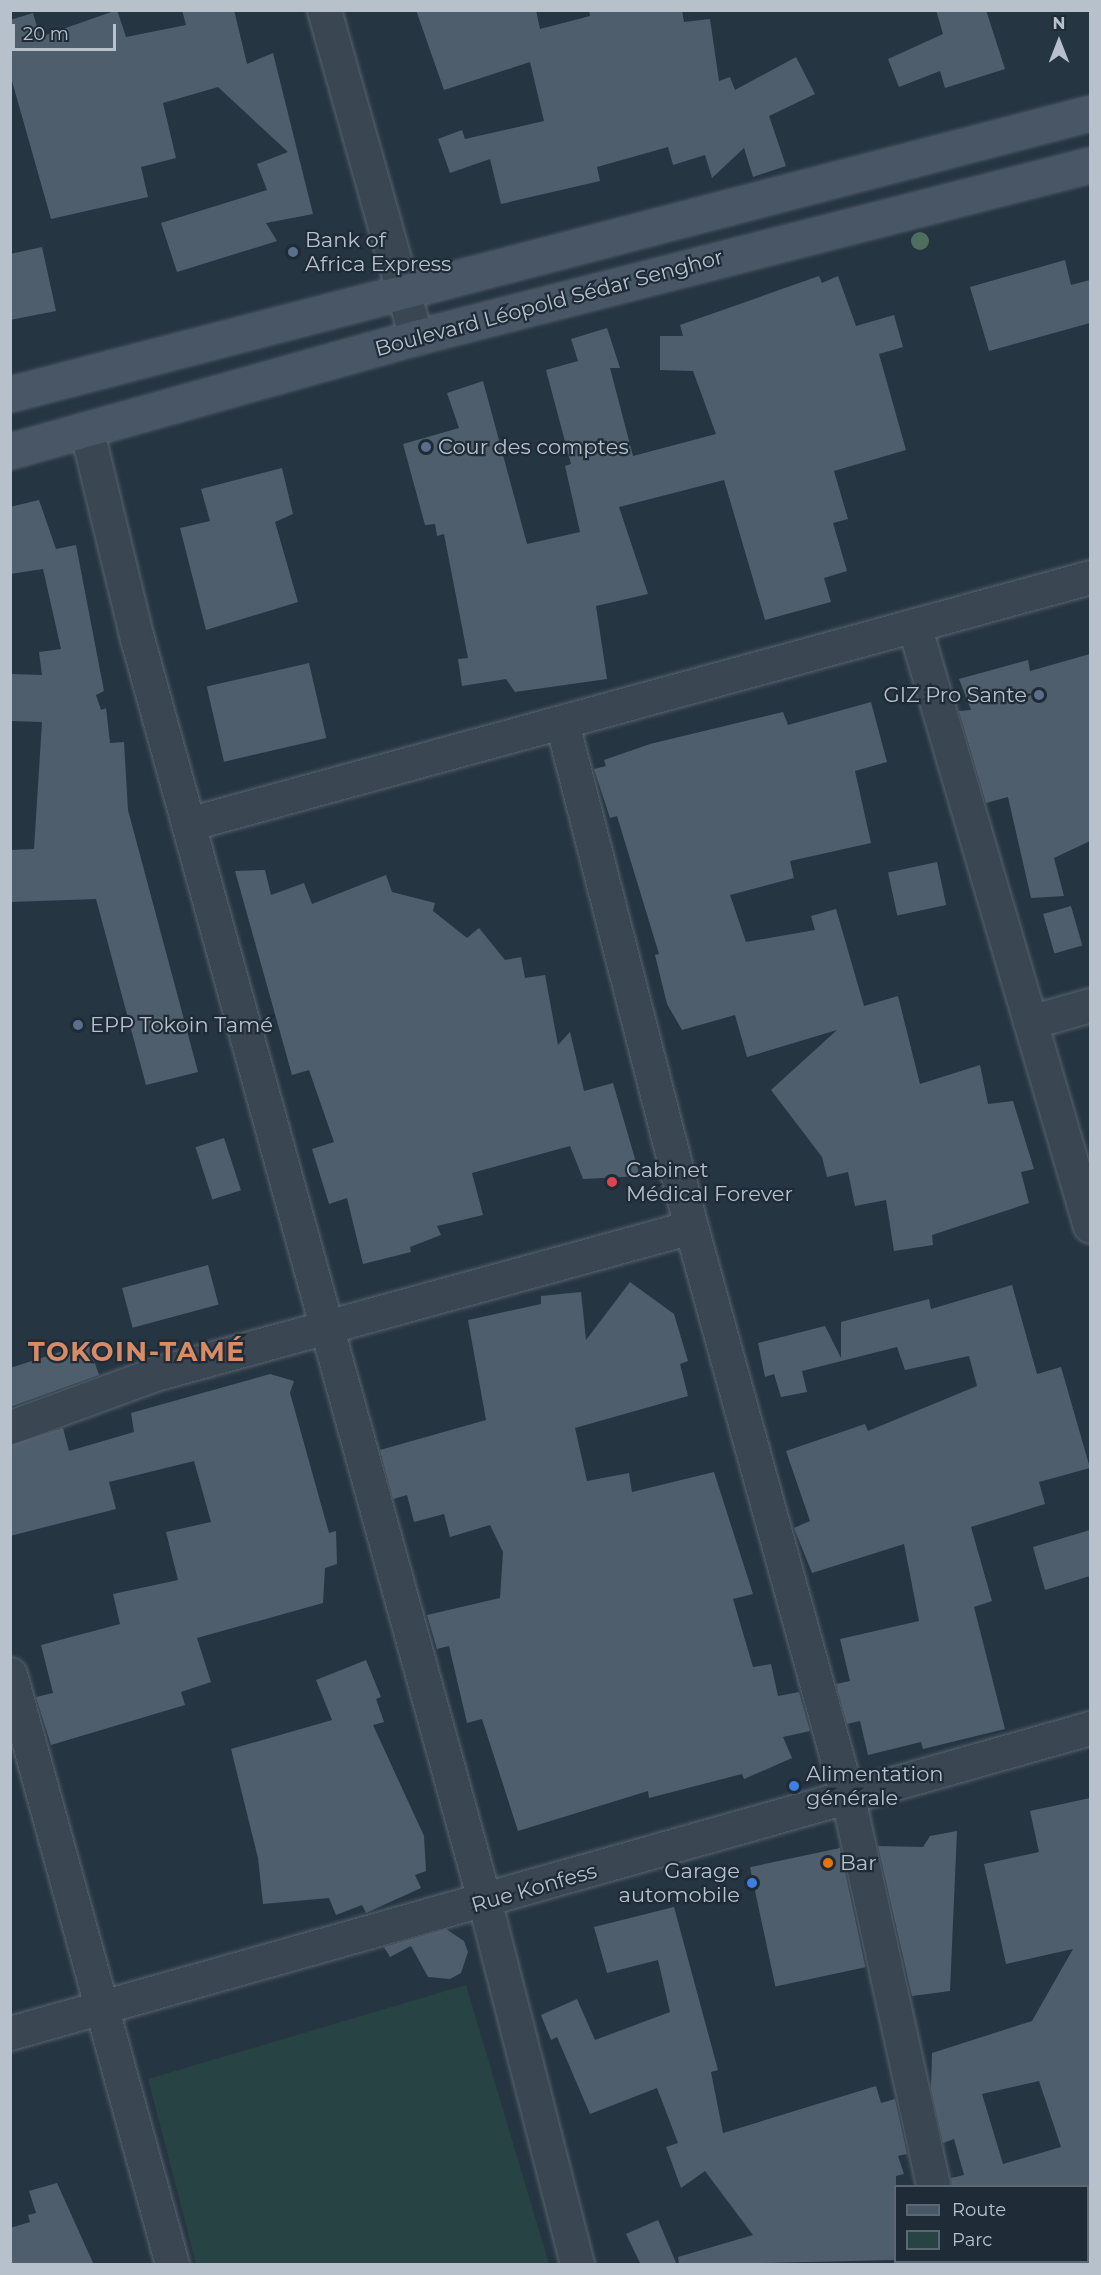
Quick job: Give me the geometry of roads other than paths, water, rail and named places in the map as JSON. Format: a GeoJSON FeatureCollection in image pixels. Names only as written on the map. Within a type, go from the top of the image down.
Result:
{"type":"FeatureCollection","features":[{"type":"Feature","properties":{"kind":"main road"},"geometry":{"type":"LineString","coordinates":[[10,394],[1090,113]]}},
{"type":"Feature","properties":{"kind":"main road","name":"Boulevard Léopold Sédar Senghor"},"geometry":{"type":"LineString","coordinates":[[10,451],[87,432],[416,338],[1090,165]]}},
{"type":"Feature","properties":{"kind":"street"},"geometry":{"type":"LineString","coordinates":[[324,10],[399,292],[416,338]]}},
{"type":"Feature","properties":{"kind":"street"},"geometry":{"type":"LineString","coordinates":[[87,432],[188,824],[485,1903],[577,2265]]}},
{"type":"Feature","properties":{"kind":"street"},"geometry":{"type":"LineString","coordinates":[[188,824],[1090,577]]}},
{"type":"Feature","properties":{"kind":"street"},"geometry":{"type":"LineString","coordinates":[[915,625],[1090,1226]]}},
{"type":"Feature","properties":{"kind":"street"},"geometry":{"type":"LineString","coordinates":[[562,723],[691,1227],[848,1798],[933,2185]]}},
{"type":"Feature","properties":{"kind":"street"},"geometry":{"type":"LineString","coordinates":[[1030,1022],[1090,1005]]}},
{"type":"Feature","properties":{"kind":"street"},"geometry":{"type":"LineString","coordinates":[[10,1427],[155,1374],[691,1227]]}},
{"type":"Feature","properties":{"kind":"street"},"geometry":{"type":"LineString","coordinates":[[10,1674],[172,2265]]}},
{"type":"Feature","properties":{"kind":"street","name":"Rue Konfess"},"geometry":{"type":"LineString","coordinates":[[10,2033],[100,2005],[485,1903],[1090,1728]]}},
{"type":"Feature","properties":{"kind":"place","name":"Bank of Africa Express"},"geometry":{"type":"Point","coordinates":[293,252]}},
{"type":"Feature","properties":{"kind":"place","name":"Cour des comptes"},"geometry":{"type":"Point","coordinates":[426,447]}},
{"type":"Feature","properties":{"kind":"place","name":"GIZ Pro Sante"},"geometry":{"type":"Point","coordinates":[1039,695]}},
{"type":"Feature","properties":{"kind":"place","name":"EPP Tokoin Tamé"},"geometry":{"type":"Point","coordinates":[78,1025]}},
{"type":"Feature","properties":{"kind":"place","name":"Cabinet Médical Forever"},"geometry":{"type":"Point","coordinates":[612,1182]}},
{"type":"Feature","properties":{"kind":"place","name":"Alimentation générale"},"geometry":{"type":"Point","coordinates":[794,1786]}},
{"type":"Feature","properties":{"kind":"place","name":"Bar"},"geometry":{"type":"Point","coordinates":[828,1863]}},
{"type":"Feature","properties":{"kind":"place","name":"Garage automobile"},"geometry":{"type":"Point","coordinates":[752,1883]}},
{"type":"Feature","properties":{"kind":"district","name":"TOKOIN-TAMÉ"},"geometry":{"type":"Point","coordinates":[137,1352]}}]}
